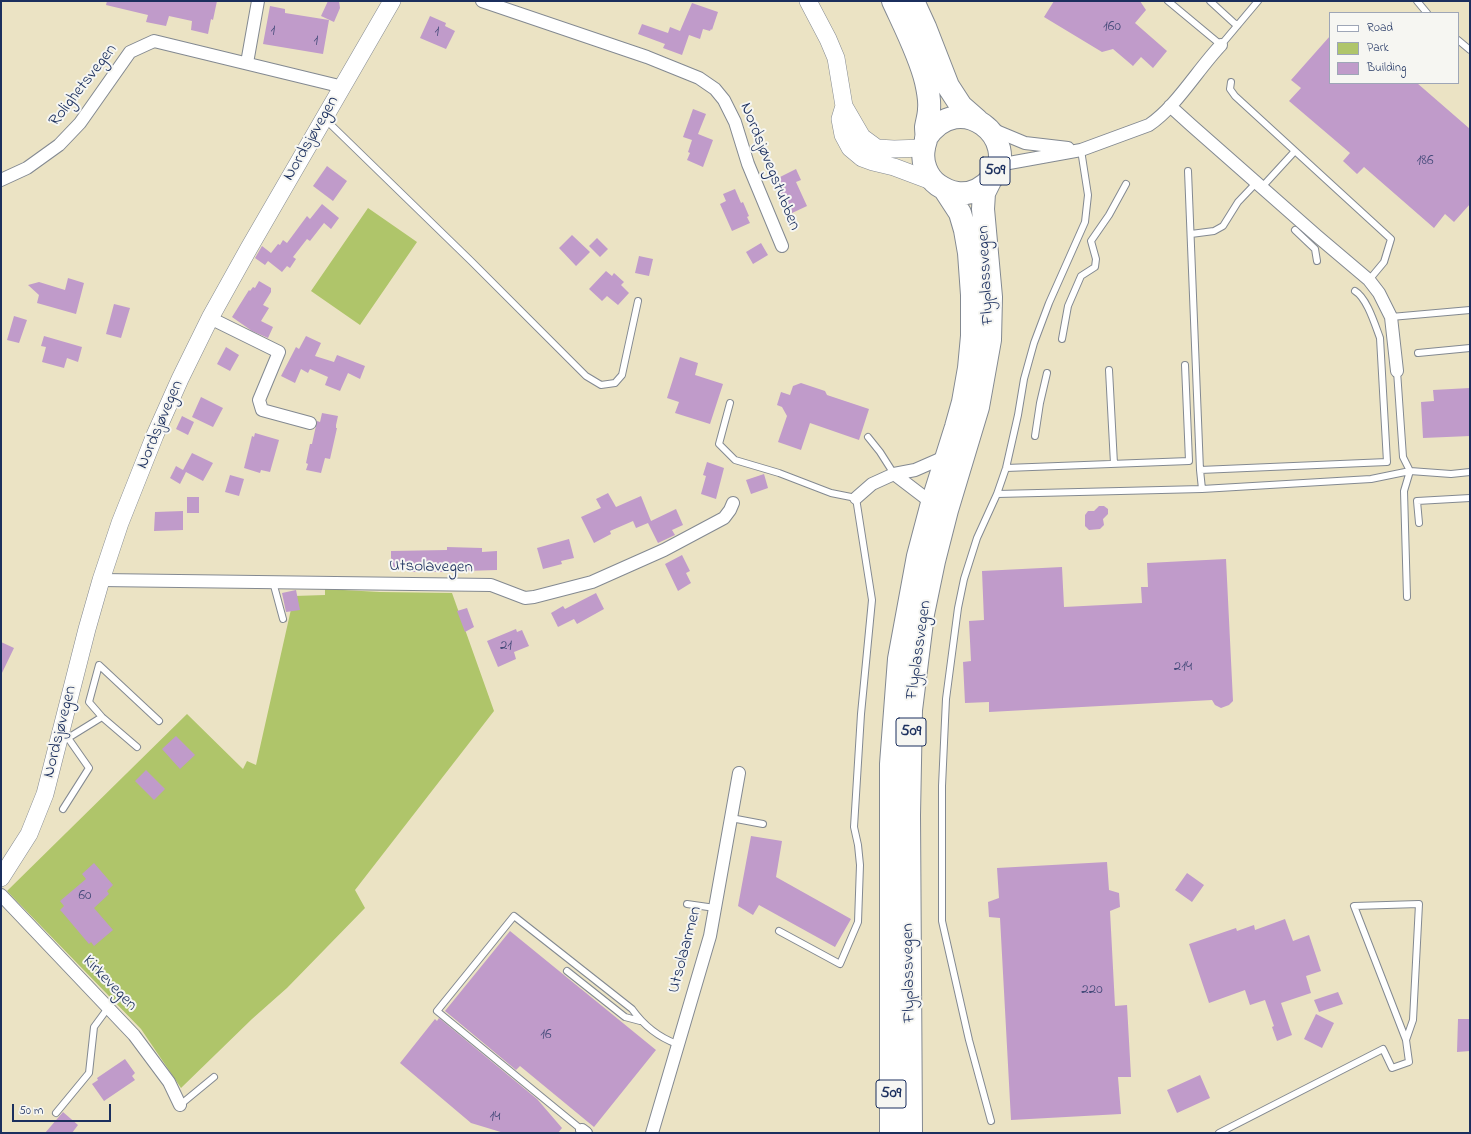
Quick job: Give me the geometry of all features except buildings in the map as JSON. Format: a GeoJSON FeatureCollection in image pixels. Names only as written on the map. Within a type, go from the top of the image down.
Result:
{"type":"FeatureCollection","features":[{"type":"Feature","properties":{"kind":"highway","name":"Flyplassvegen"},"geometry":{"type":"LineString","coordinates":[[891,1133],[891,764],[899,660],[918,556],[932,503],[958,421],[969,368],[972,336],[972,294],[965,230],[960,212],[926,171],[923,158],[929,110],[926,81],[908,34],[893,1]]}},
{"type":"Feature","properties":{"kind":"highway","name":"Flyplassvegen"},"geometry":{"type":"LineString","coordinates":[[911,1133],[909,815],[911,710],[923,614],[934,561],[947,510],[978,408],[990,340],[992,297],[983,209],[984,194],[995,171],[999,152],[996,139],[983,124],[961,106],[948,86],[913,1]]}},
{"type":"Feature","properties":{"kind":"highway"},"geometry":{"type":"LineString","coordinates":[[925,143],[932,130],[939,124],[951,118],[964,117],[983,124]]}},
{"type":"Feature","properties":{"kind":"highway","name":"509"},"geometry":{"type":"LineString","coordinates":[[939,186],[958,193],[971,192],[983,186],[995,171]]}},
{"type":"Feature","properties":{"kind":"street"},"geometry":{"type":"LineString","coordinates":[[247,63],[258,1]]}},
{"type":"Feature","properties":{"kind":"street","name":"Nordsjøvegen"},"geometry":{"type":"LineString","coordinates":[[1,878],[29,834],[45,794],[64,737],[85,636],[101,580],[120,523],[155,435],[210,318],[392,1]]}},
{"type":"Feature","properties":{"kind":"street","name":"Nordsjøvegstubben"},"geometry":{"type":"LineString","coordinates":[[482,1],[647,57],[699,78],[715,89],[724,100],[735,122],[748,164],[782,246]]}},
{"type":"Feature","properties":{"kind":"street"},"geometry":{"type":"LineString","coordinates":[[808,1],[836,58],[844,106],[862,136],[877,148],[894,149],[925,143]]}},
{"type":"Feature","properties":{"kind":"street","name":"Rolighetsvegen"},"geometry":{"type":"LineString","coordinates":[[1,180],[27,168],[59,145],[80,124],[130,52],[154,41],[335,84],[342,88]]}},
{"type":"Feature","properties":{"kind":"street"},"geometry":{"type":"LineString","coordinates":[[995,171],[1081,150],[1149,125],[1158,119],[1170,106],[1221,45]]}},
{"type":"Feature","properties":{"kind":"street"},"geometry":{"type":"LineString","coordinates":[[844,106],[840,119],[843,135],[850,148],[862,158],[894,167],[939,186]]}},
{"type":"Feature","properties":{"kind":"street"},"geometry":{"type":"LineString","coordinates":[[1170,106],[1369,280],[1391,317],[1397,371]]}},
{"type":"Feature","properties":{"kind":"street"},"geometry":{"type":"LineString","coordinates":[[983,124],[1025,143],[1081,150]]}},
{"type":"Feature","properties":{"kind":"street"},"geometry":{"type":"LineString","coordinates":[[210,318],[279,352],[259,400],[262,410],[310,423]]}},
{"type":"Feature","properties":{"kind":"street"},"geometry":{"type":"LineString","coordinates":[[856,498],[872,484],[894,474],[915,470],[947,456]]}},
{"type":"Feature","properties":{"kind":"street"},"geometry":{"type":"LineString","coordinates":[[894,474],[932,503]]}},
{"type":"Feature","properties":{"kind":"street","name":"Utsolavegen"},"geometry":{"type":"LineString","coordinates":[[101,580],[491,586],[525,598],[534,597],[592,582],[664,550],[724,518],[733,503]]}},
{"type":"Feature","properties":{"kind":"street","name":"Utsolaarmen"},"geometry":{"type":"LineString","coordinates":[[652,1133],[710,936],[739,773]]}},
{"type":"Feature","properties":{"kind":"street","name":"Kirkevegen"},"geometry":{"type":"LineString","coordinates":[[1,895],[134,1035],[169,1082],[180,1106]]}},
{"type":"Feature","properties":{"kind":"lane"},"geometry":{"type":"LineString","coordinates":[[1168,1],[1221,45],[1258,1]]}},
{"type":"Feature","properties":{"kind":"lane"},"geometry":{"type":"LineString","coordinates":[[1210,1],[1238,25]]}},
{"type":"Feature","properties":{"kind":"lane"},"geometry":{"type":"LineString","coordinates":[[1416,1],[1427,12]]}},
{"type":"Feature","properties":{"kind":"lane"},"geometry":{"type":"LineString","coordinates":[[1459,41],[1470,50]]}},
{"type":"Feature","properties":{"kind":"lane"},"geometry":{"type":"LineString","coordinates":[[1230,82],[1230,89],[1235,96],[1391,240],[1384,262],[1369,280]]}},
{"type":"Feature","properties":{"kind":"lane"},"geometry":{"type":"LineString","coordinates":[[324,118],[471,261],[586,376],[602,385],[615,383],[622,376],[638,301]]}},
{"type":"Feature","properties":{"kind":"lane"},"geometry":{"type":"LineString","coordinates":[[991,1121],[969,1040],[942,921],[942,794],[946,699],[958,608],[964,579],[977,538],[997,494],[1006,468],[1018,415],[1024,379],[1034,344],[1049,303],[1085,222],[1088,195],[1081,150]]}},
{"type":"Feature","properties":{"kind":"lane"},"geometry":{"type":"LineString","coordinates":[[1191,234],[1214,231],[1223,226],[1238,202],[1260,185],[1295,151]]}},
{"type":"Feature","properties":{"kind":"lane"},"geometry":{"type":"LineString","coordinates":[[1188,171],[1202,489]]}},
{"type":"Feature","properties":{"kind":"lane"},"geometry":{"type":"LineString","coordinates":[[1062,339],[1068,306],[1081,276],[1095,267],[1096,258],[1091,241],[1109,215],[1126,184]]}},
{"type":"Feature","properties":{"kind":"lane"},"geometry":{"type":"LineString","coordinates":[[1294,230],[1315,249],[1317,261]]}},
{"type":"Feature","properties":{"kind":"lane"},"geometry":{"type":"LineString","coordinates":[[1200,470],[1387,462],[1380,338],[1360,294],[1355,291]]}},
{"type":"Feature","properties":{"kind":"lane"},"geometry":{"type":"LineString","coordinates":[[1391,317],[1470,310]]}},
{"type":"Feature","properties":{"kind":"lane"},"geometry":{"type":"LineString","coordinates":[[1418,353],[1470,348]]}},
{"type":"Feature","properties":{"kind":"lane"},"geometry":{"type":"LineString","coordinates":[[1006,468],[1189,461],[1184,365]]}},
{"type":"Feature","properties":{"kind":"lane"},"geometry":{"type":"LineString","coordinates":[[1109,370],[1114,464]]}},
{"type":"Feature","properties":{"kind":"lane"},"geometry":{"type":"LineString","coordinates":[[1397,371],[1403,457],[1410,471],[1404,491],[1407,597]]}},
{"type":"Feature","properties":{"kind":"lane"},"geometry":{"type":"LineString","coordinates":[[1036,436],[1040,402],[1047,373]]}},
{"type":"Feature","properties":{"kind":"lane"},"geometry":{"type":"LineString","coordinates":[[730,403],[719,444],[735,460],[779,473],[831,493],[856,498],[872,600],[861,714],[854,827],[860,865],[858,922],[840,964],[779,931]]}},
{"type":"Feature","properties":{"kind":"lane"},"geometry":{"type":"LineString","coordinates":[[868,437],[894,474]]}},
{"type":"Feature","properties":{"kind":"lane"},"geometry":{"type":"LineString","coordinates":[[997,494],[1202,489],[1371,479],[1410,471],[1451,474],[1470,472]]}},
{"type":"Feature","properties":{"kind":"lane"},"geometry":{"type":"LineString","coordinates":[[1419,523],[1417,501],[1470,498]]}},
{"type":"Feature","properties":{"kind":"lane"},"geometry":{"type":"LineString","coordinates":[[273,582],[283,619]]}},
{"type":"Feature","properties":{"kind":"lane"},"geometry":{"type":"LineString","coordinates":[[137,747],[102,717],[89,702],[99,665],[159,721]]}},
{"type":"Feature","properties":{"kind":"lane"},"geometry":{"type":"LineString","coordinates":[[63,809],[89,768],[64,737],[102,717]]}},
{"type":"Feature","properties":{"kind":"lane"},"geometry":{"type":"LineString","coordinates":[[731,818],[764,824]]}},
{"type":"Feature","properties":{"kind":"lane"},"geometry":{"type":"LineString","coordinates":[[687,904],[715,908]]}},
{"type":"Feature","properties":{"kind":"lane"},"geometry":{"type":"LineString","coordinates":[[1219,1133],[1382,1049],[1392,1068],[1409,1062],[1406,1040],[1354,906],[1419,904],[1413,1020],[1406,1040]]}},
{"type":"Feature","properties":{"kind":"lane"},"geometry":{"type":"LineString","coordinates":[[584,1132],[437,1011],[514,916],[632,1009],[640,1021],[665,1040],[677,1044]]}},
{"type":"Feature","properties":{"kind":"lane"},"geometry":{"type":"LineString","coordinates":[[567,972],[625,1017],[640,1021]]}},
{"type":"Feature","properties":{"kind":"lane"},"geometry":{"type":"LineString","coordinates":[[56,1113],[89,1073],[94,1027],[108,1008]]}},
{"type":"Feature","properties":{"kind":"lane"},"geometry":{"type":"LineString","coordinates":[[180,1106],[214,1077]]}},
{"type":"Feature","properties":{"kind":"green space"},"geometry":{"type":"Polygon","coordinates":[[[368,208],[417,242],[360,325],[311,291],[368,208]]]}},
{"type":"Feature","properties":{"kind":"green space"},"geometry":{"type":"Polygon","coordinates":[[[325,589],[380,592],[452,593],[494,711],[355,890],[365,908],[287,988],[252,1019],[181,1088],[141,1029],[7,891],[187,714],[243,769],[247,761],[256,765],[294,596],[325,595],[325,589]]]}}]}
